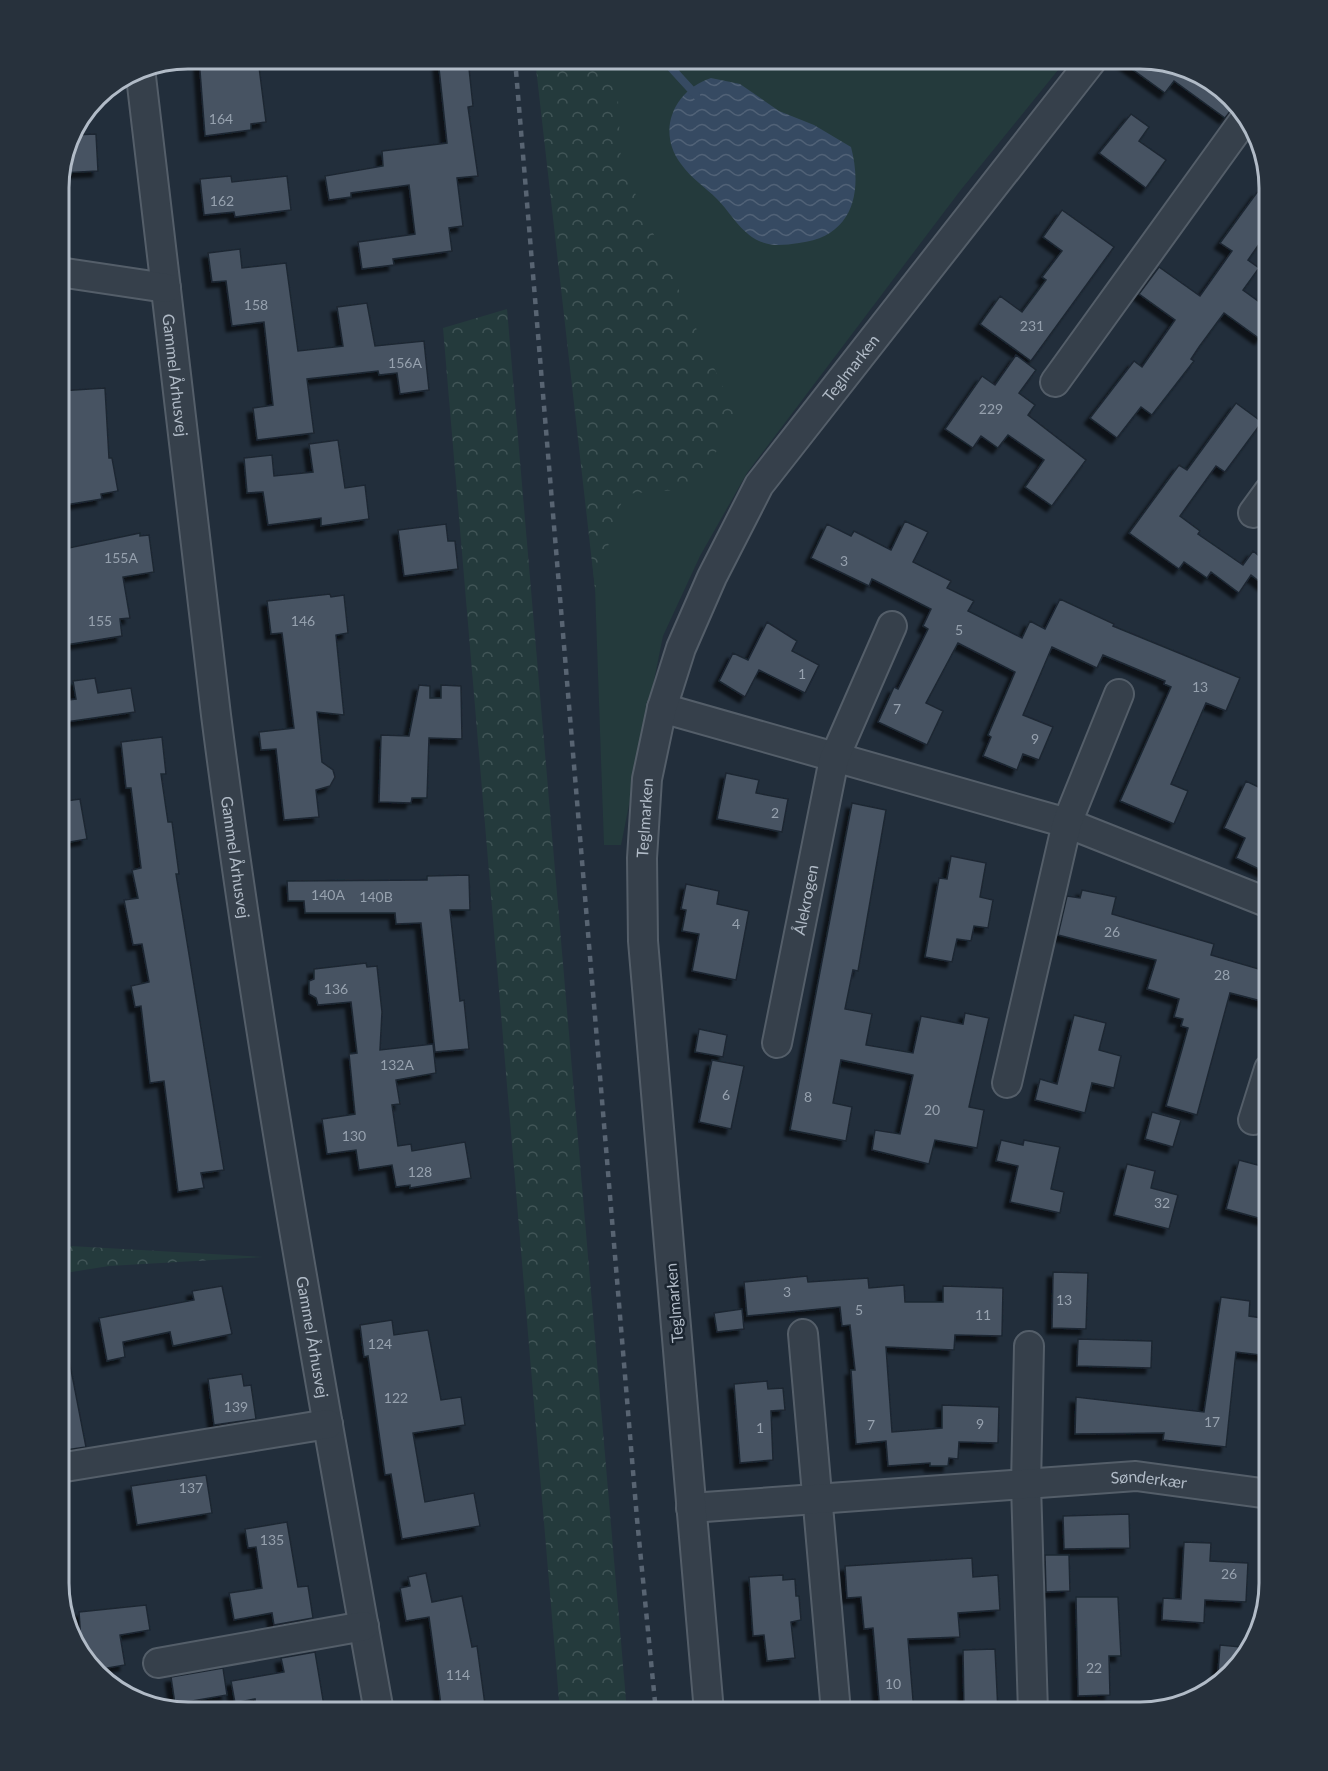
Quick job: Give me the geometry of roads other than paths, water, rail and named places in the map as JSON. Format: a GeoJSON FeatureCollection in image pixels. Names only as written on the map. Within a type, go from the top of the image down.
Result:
{"type":"FeatureCollection","features":[{"type":"Feature","properties":{"kind":"street","name":"Teglmarken"},"geometry":{"type":"LineString","coordinates":[[708,1702],[643,941],[642,858],[647,779],[662,708],[681,648],[712,577],[759,485],[1085,69]]}},
{"type":"Feature","properties":{"kind":"street","name":"Gammel Århusvej"},"geometry":{"type":"LineString","coordinates":[[141,78],[233,831],[264,1041],[377,1702]]}},
{"type":"Feature","properties":{"kind":"street"},"geometry":{"type":"LineString","coordinates":[[1055,382],[1241,125]]}},
{"type":"Feature","properties":{"kind":"street"},"geometry":{"type":"LineString","coordinates":[[69,273],[166,288]]}},
{"type":"Feature","properties":{"kind":"street","name":"Ålekrogen"},"geometry":{"type":"LineString","coordinates":[[777,1043],[834,759],[892,626]]}},
{"type":"Feature","properties":{"kind":"street"},"geometry":{"type":"LineString","coordinates":[[1007,1083],[1067,823],[1119,694]]}},
{"type":"Feature","properties":{"kind":"street"},"geometry":{"type":"LineString","coordinates":[[662,708],[834,759],[1067,823],[1259,899]]}},
{"type":"Feature","properties":{"kind":"street"},"geometry":{"type":"LineString","coordinates":[[1252,1120],[1259,1099]]}},
{"type":"Feature","properties":{"kind":"street"},"geometry":{"type":"LineString","coordinates":[[803,1334],[835,1702]]}},
{"type":"Feature","properties":{"kind":"street"},"geometry":{"type":"LineString","coordinates":[[1029,1346],[1026,1485],[1033,1702]]}},
{"type":"Feature","properties":{"kind":"street"},"geometry":{"type":"LineString","coordinates":[[69,1466],[328,1424]]}},
{"type":"Feature","properties":{"kind":"street","name":"Sønderkær"},"geometry":{"type":"LineString","coordinates":[[691,1508],[1136,1476],[1259,1493]]}},
{"type":"Feature","properties":{"kind":"street"},"geometry":{"type":"LineString","coordinates":[[158,1663],[364,1626]]}},
{"type":"Feature","properties":{"kind":"water"},"geometry":{"type":"Polygon","coordinates":[[[711,78],[740,84],[779,111],[814,125],[851,147],[856,180],[854,196],[850,210],[832,232],[817,239],[794,244],[774,245],[759,241],[741,227],[717,199],[681,164],[670,138],[673,113],[687,92],[711,78]]]}},
{"type":"Feature","properties":{"kind":"waterway"},"geometry":{"type":"LineString","coordinates":[[672,69],[696,95]]}},
{"type":"Feature","properties":{"kind":"railway"},"geometry":{"type":"LineString","coordinates":[[516,69],[637,1519],[655,1702]]}}]}
